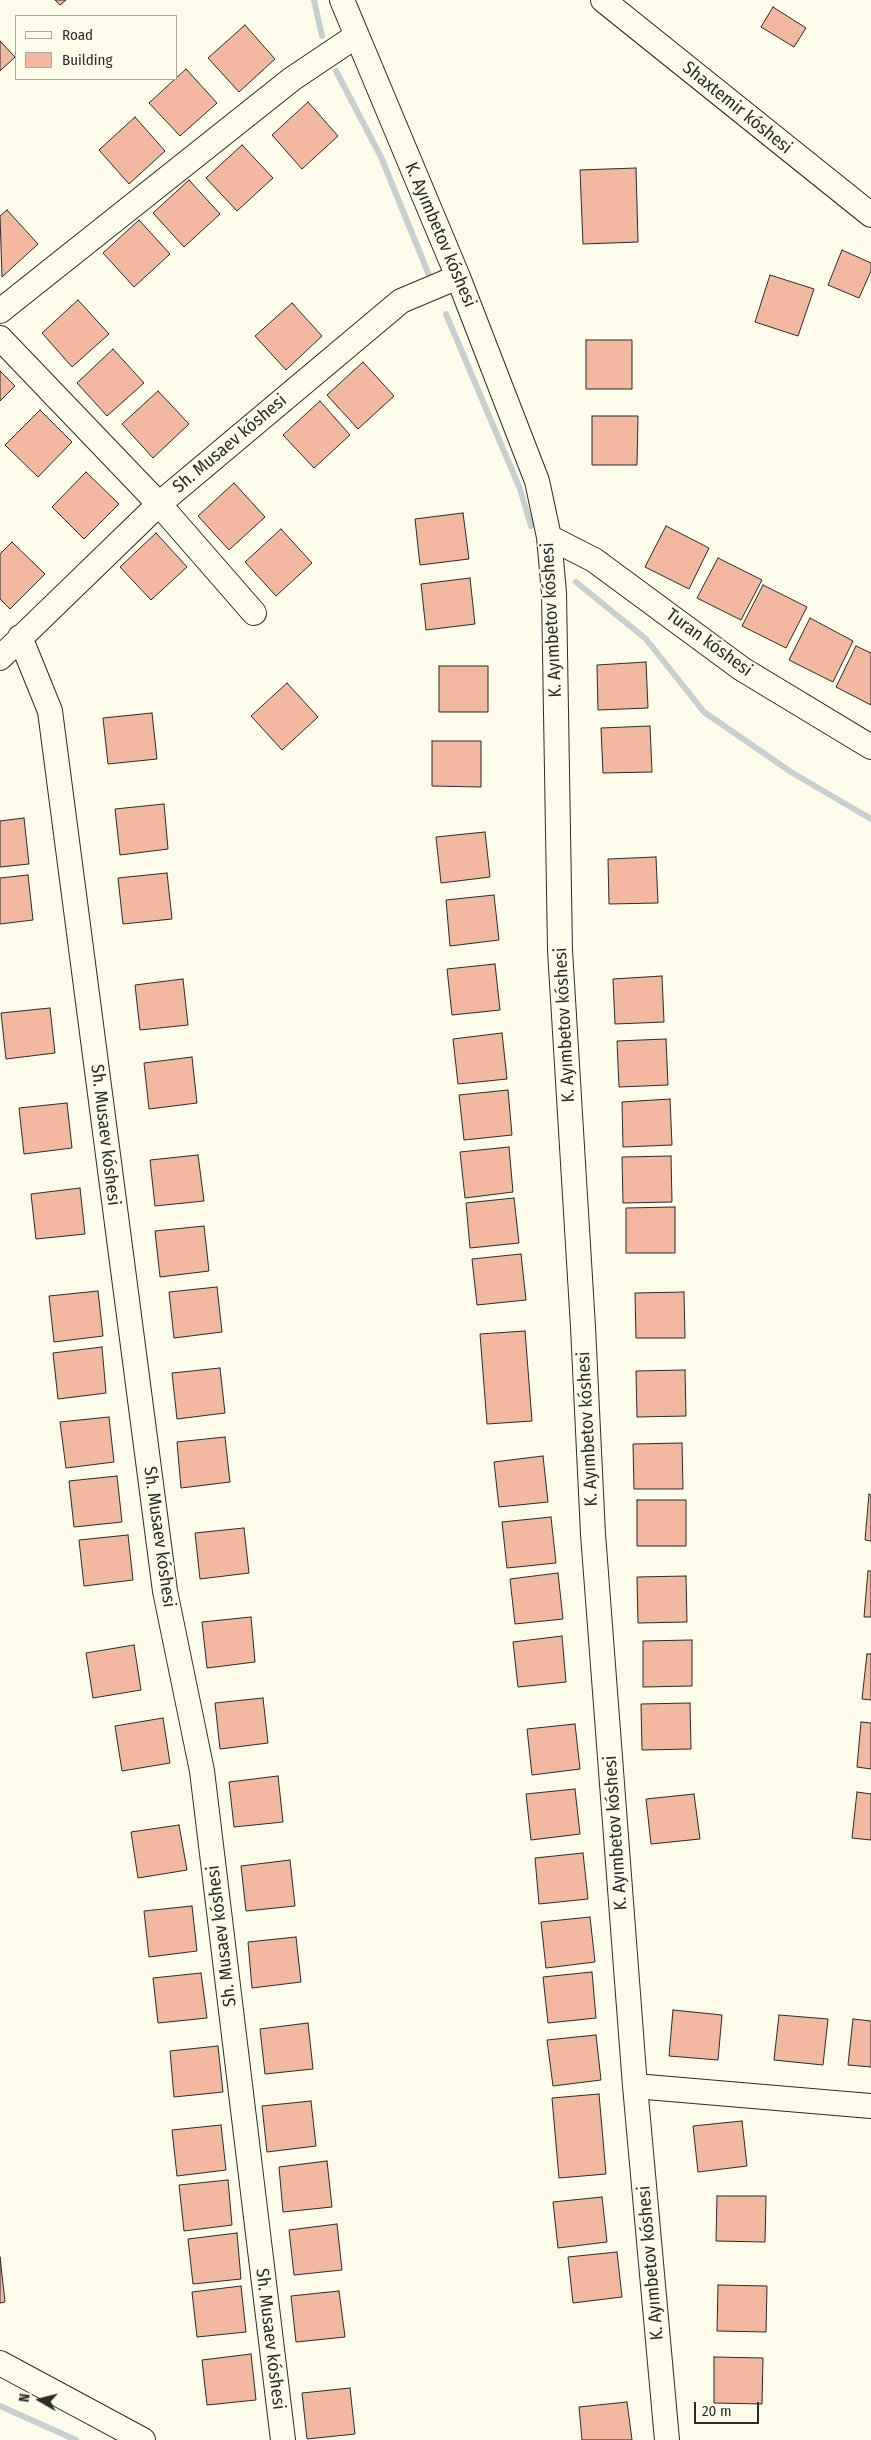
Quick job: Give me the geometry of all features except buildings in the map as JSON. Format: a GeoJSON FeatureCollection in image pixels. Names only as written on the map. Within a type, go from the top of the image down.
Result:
{"type":"FeatureCollection","features":[{"type":"Feature","properties":{"kind":"street","name":"K. Ayımbetov kóshesi"},"geometry":{"type":"LineString","coordinates":[[342,0],[458,277],[537,481],[549,537],[554,593],[560,950],[583,1327],[593,1534],[635,2086],[667,2440]]}},
{"type":"Feature","properties":{"kind":"street","name":"Shaxtemir kóshesi"},"geometry":{"type":"LineString","coordinates":[[602,0],[871,215]]}},
{"type":"Feature","properties":{"kind":"street"},"geometry":{"type":"LineString","coordinates":[[0,311],[292,79],[356,36]]}},
{"type":"Feature","properties":{"kind":"street","name":"Sh. Musaev kóshesi"},"geometry":{"type":"LineString","coordinates":[[0,658],[159,504],[401,301],[458,277]]}},
{"type":"Feature","properties":{"kind":"street"},"geometry":{"type":"LineString","coordinates":[[0,338],[159,504],[254,614]]}},
{"type":"Feature","properties":{"kind":"street","name":"Turan kóshesi"},"geometry":{"type":"LineString","coordinates":[[549,537],[594,560],[742,669],[871,747]]}},
{"type":"Feature","properties":{"kind":"street","name":"Sh. Musaev kóshesi"},"geometry":{"type":"LineString","coordinates":[[20,637],[50,711],[165,1591],[202,1771],[283,2440]]}},
{"type":"Feature","properties":{"kind":"street"},"geometry":{"type":"LineString","coordinates":[[635,2086],[871,2106]]}},
{"type":"Feature","properties":{"kind":"street"},"geometry":{"type":"LineString","coordinates":[[0,2363],[143,2440]]}},
{"type":"Feature","properties":{"kind":"waterway"},"geometry":{"type":"LineString","coordinates":[[314,0],[322,36]]}},
{"type":"Feature","properties":{"kind":"waterway"},"geometry":{"type":"LineString","coordinates":[[336,71],[381,157],[429,275]]}},
{"type":"Feature","properties":{"kind":"waterway"},"geometry":{"type":"LineString","coordinates":[[446,314],[520,489],[531,526]]}},
{"type":"Feature","properties":{"kind":"waterway"},"geometry":{"type":"LineString","coordinates":[[576,582],[646,639],[704,712],[791,772],[871,819]]}},
{"type":"Feature","properties":{"kind":"waterway"},"geometry":{"type":"LineString","coordinates":[[0,2406],[76,2440]]}}]}
